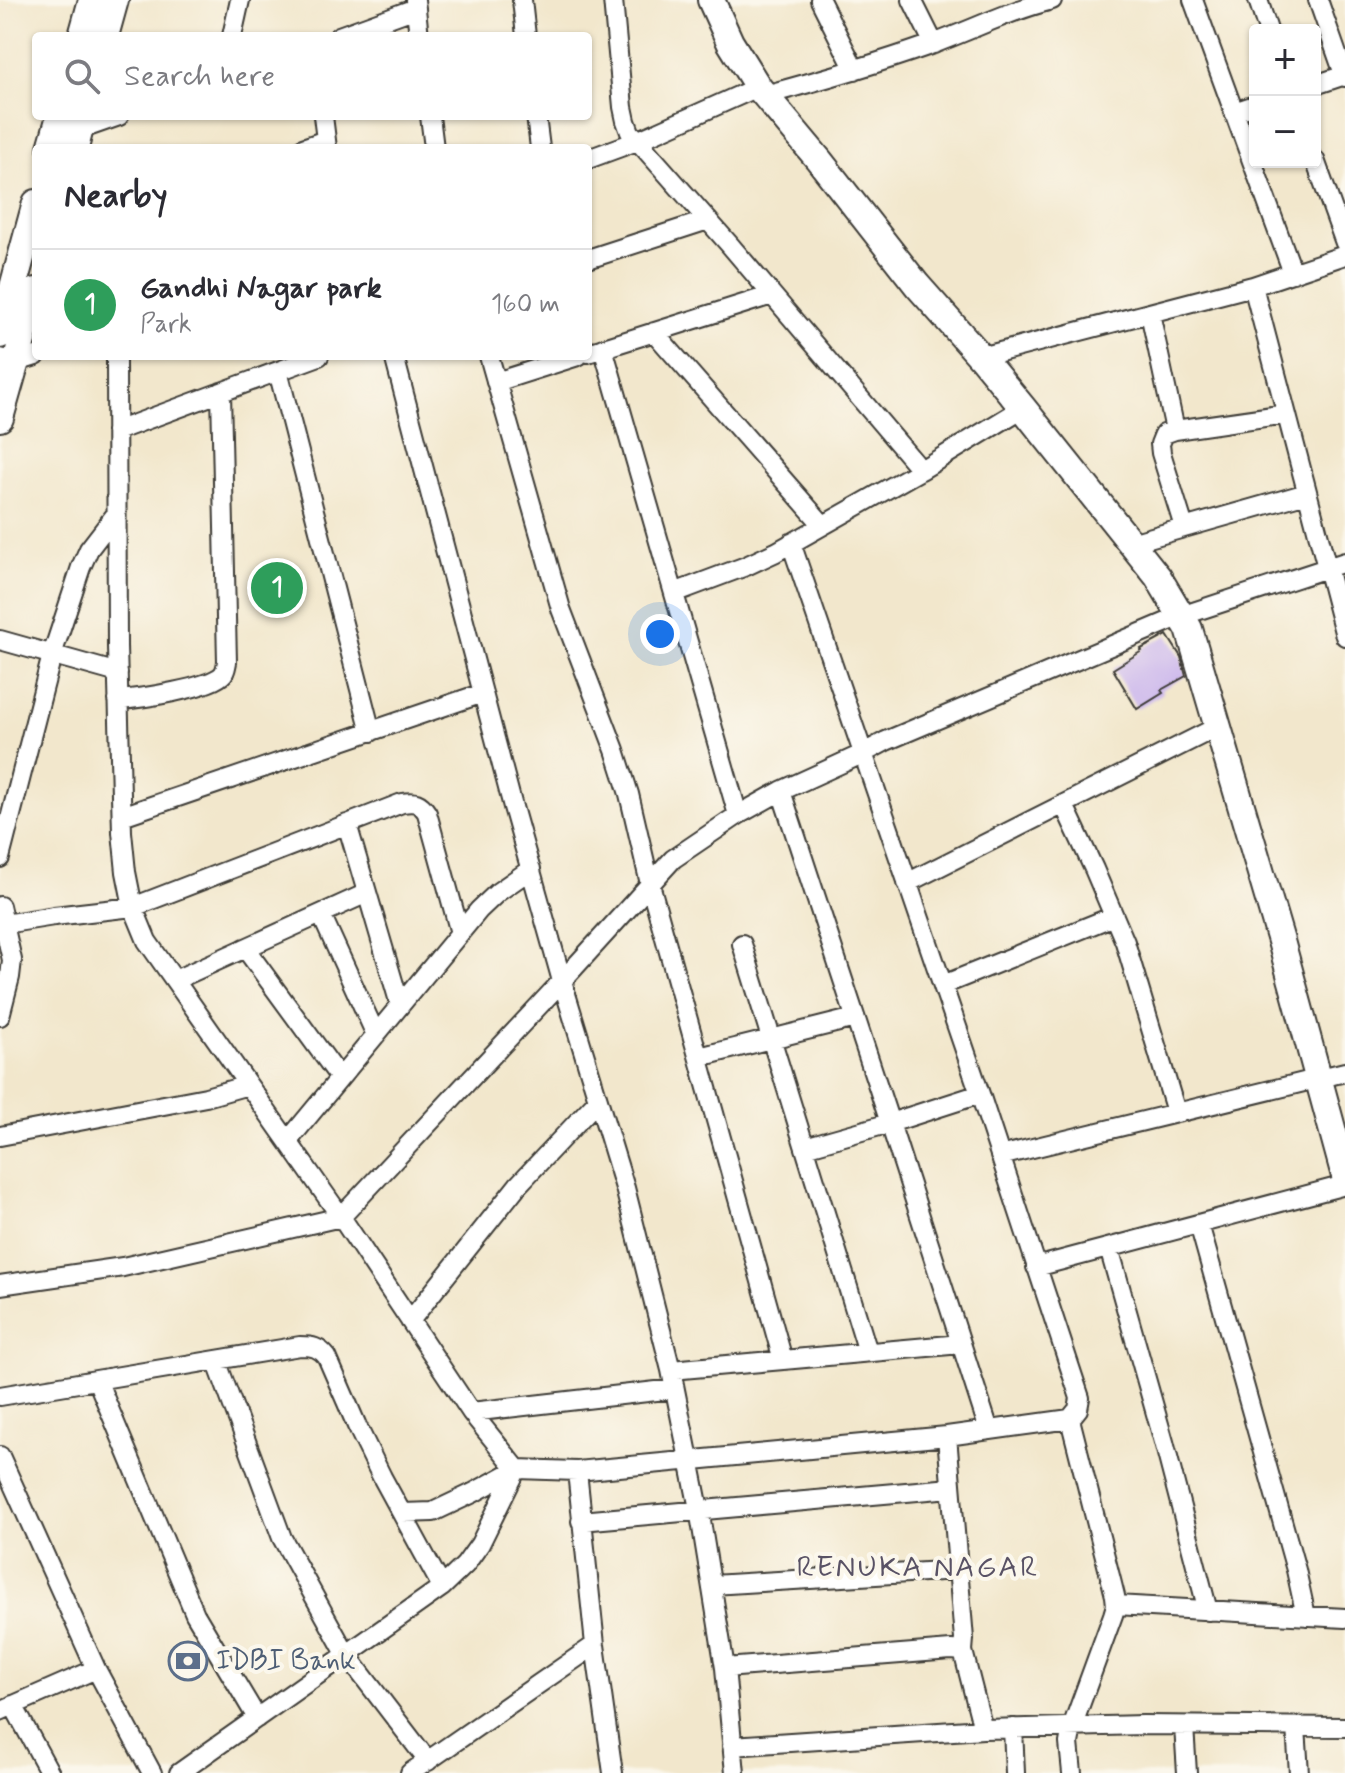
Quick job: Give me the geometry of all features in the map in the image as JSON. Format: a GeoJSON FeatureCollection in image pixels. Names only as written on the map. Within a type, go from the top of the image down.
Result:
{"type":"FeatureCollection","features":[{"type":"Feature","properties":{"kind":"main road"},"geometry":{"type":"LineString","coordinates":[[83,32],[92,0]]}},
{"type":"Feature","properties":{"kind":"main road"},"geometry":{"type":"LineString","coordinates":[[106,32],[115,0]]}},
{"type":"Feature","properties":{"kind":"main road"},"geometry":{"type":"LineString","coordinates":[[711,0],[730,42],[762,91],[1158,577],[1189,629],[1281,941],[1345,1176]]}},
{"type":"Feature","properties":{"kind":"main road"},"geometry":{"type":"LineString","coordinates":[[56,144],[74,128]]}},
{"type":"Feature","properties":{"kind":"main road"},"geometry":{"type":"LineString","coordinates":[[0,335],[32,218]]}},
{"type":"Feature","properties":{"kind":"main road"},"geometry":{"type":"LineString","coordinates":[[0,418],[32,306]]}},
{"type":"Feature","properties":{"kind":"street"},"geometry":{"type":"LineString","coordinates":[[233,32],[240,0]]}},
{"type":"Feature","properties":{"kind":"street"},"geometry":{"type":"LineString","coordinates":[[522,0],[526,32]]}},
{"type":"Feature","properties":{"kind":"street"},"geometry":{"type":"LineString","coordinates":[[613,0],[623,107],[626,121],[637,141],[921,470]]}},
{"type":"Feature","properties":{"kind":"street"},"geometry":{"type":"LineString","coordinates":[[820,0],[855,70]]}},
{"type":"Feature","properties":{"kind":"street"},"geometry":{"type":"LineString","coordinates":[[912,0],[934,44]]}},
{"type":"Feature","properties":{"kind":"street"},"geometry":{"type":"LineString","coordinates":[[592,158],[762,91],[855,70],[934,44],[1018,4],[1052,0]]}},
{"type":"Feature","properties":{"kind":"street"},"geometry":{"type":"LineString","coordinates":[[1193,0],[1293,273]]}},
{"type":"Feature","properties":{"kind":"street"},"geometry":{"type":"LineString","coordinates":[[1258,0],[1266,24]]}},
{"type":"Feature","properties":{"kind":"street"},"geometry":{"type":"LineString","coordinates":[[1318,0],[1345,76],[1321,83]]}},
{"type":"Feature","properties":{"kind":"street"},"geometry":{"type":"LineString","coordinates":[[349,32],[416,4],[419,32]]}},
{"type":"Feature","properties":{"kind":"street"},"geometry":{"type":"LineString","coordinates":[[1234,112],[1249,107]]}},
{"type":"Feature","properties":{"kind":"street"},"geometry":{"type":"LineString","coordinates":[[74,128],[104,120]]}},
{"type":"Feature","properties":{"kind":"street"},"geometry":{"type":"LineString","coordinates":[[324,120],[327,144]]}},
{"type":"Feature","properties":{"kind":"street"},"geometry":{"type":"LineString","coordinates":[[430,120],[434,144]]}},
{"type":"Feature","properties":{"kind":"street"},"geometry":{"type":"LineString","coordinates":[[536,120],[540,144]]}},
{"type":"Feature","properties":{"kind":"street"},"geometry":{"type":"LineString","coordinates":[[1318,168],[1345,243]]}},
{"type":"Feature","properties":{"kind":"street"},"geometry":{"type":"LineString","coordinates":[[592,258],[708,220]]}},
{"type":"Feature","properties":{"kind":"street"},"geometry":{"type":"LineString","coordinates":[[981,357],[1253,286],[1345,255]]}},
{"type":"Feature","properties":{"kind":"street"},"geometry":{"type":"LineString","coordinates":[[1253,286],[1307,493],[1336,565],[1344,629]]}},
{"type":"Feature","properties":{"kind":"street"},"geometry":{"type":"LineString","coordinates":[[738,815],[674,593],[596,350],[772,295]]}},
{"type":"Feature","properties":{"kind":"street"},"geometry":{"type":"LineString","coordinates":[[1150,313],[1175,430]]}},
{"type":"Feature","properties":{"kind":"street"},"geometry":{"type":"LineString","coordinates":[[654,332],[823,525]]}},
{"type":"Feature","properties":{"kind":"street"},"geometry":{"type":"LineString","coordinates":[[116,360],[118,700],[126,872],[133,907],[147,941],[341,1217],[471,1412],[517,1469]]}},
{"type":"Feature","properties":{"kind":"street"},"geometry":{"type":"LineString","coordinates":[[116,431],[308,360]]}},
{"type":"Feature","properties":{"kind":"street"},"geometry":{"type":"LineString","coordinates":[[395,360],[562,981],[625,1188],[671,1370],[712,1585],[725,1668],[735,1773]]}},
{"type":"Feature","properties":{"kind":"street"},"geometry":{"type":"LineString","coordinates":[[490,360],[561,609],[629,794],[650,884],[783,1360]]}},
{"type":"Feature","properties":{"kind":"street"},"geometry":{"type":"LineString","coordinates":[[496,382],[565,360]]}},
{"type":"Feature","properties":{"kind":"street"},"geometry":{"type":"LineString","coordinates":[[278,371],[371,732]]}},
{"type":"Feature","properties":{"kind":"street"},"geometry":{"type":"LineString","coordinates":[[118,700],[164,695],[215,680],[225,670],[221,392]]}},
{"type":"Feature","properties":{"kind":"street"},"geometry":{"type":"LineString","coordinates":[[674,593],[746,566],[791,543],[1023,408]]}},
{"type":"Feature","properties":{"kind":"street"},"geometry":{"type":"LineString","coordinates":[[1184,527],[1160,444],[1164,434],[1286,414]]}},
{"type":"Feature","properties":{"kind":"street"},"geometry":{"type":"LineString","coordinates":[[1131,543],[1307,493]]}},
{"type":"Feature","properties":{"kind":"street"},"geometry":{"type":"LineString","coordinates":[[0,858],[52,655],[81,567],[89,549],[116,514]]}},
{"type":"Feature","properties":{"kind":"street"},"geometry":{"type":"LineString","coordinates":[[402,1513],[433,1512],[517,1469],[577,1471],[947,1436],[1070,1419],[1078,1409],[1080,1398],[980,1094],[791,543]]}},
{"type":"Feature","properties":{"kind":"street"},"geometry":{"type":"LineString","coordinates":[[0,1285],[123,1267],[341,1217],[673,859],[738,815],[886,741],[1181,616],[1336,565]]}},
{"type":"Feature","properties":{"kind":"street"},"geometry":{"type":"LineString","coordinates":[[0,640],[118,673]]}},
{"type":"Feature","properties":{"kind":"street"},"geometry":{"type":"LineString","coordinates":[[122,816],[483,693]]}},
{"type":"Feature","properties":{"kind":"street"},"geometry":{"type":"LineString","coordinates":[[907,883],[1217,727]]}},
{"type":"Feature","properties":{"kind":"street"},"geometry":{"type":"LineString","coordinates":[[781,791],[989,1430]]}},
{"type":"Feature","properties":{"kind":"street"},"geometry":{"type":"LineString","coordinates":[[0,1016],[12,960],[2,915],[54,916],[133,907],[412,801],[422,804],[427,813],[460,933]]}},
{"type":"Feature","properties":{"kind":"street"},"geometry":{"type":"LineString","coordinates":[[1064,805],[1125,942],[1176,1112]]}},
{"type":"Feature","properties":{"kind":"street"},"geometry":{"type":"LineString","coordinates":[[347,824],[400,1005]]}},
{"type":"Feature","properties":{"kind":"street"},"geometry":{"type":"LineString","coordinates":[[288,1141],[479,910],[531,869]]}},
{"type":"Feature","properties":{"kind":"street"},"geometry":{"type":"LineString","coordinates":[[175,980],[367,893]]}},
{"type":"Feature","properties":{"kind":"street"},"geometry":{"type":"LineString","coordinates":[[321,914],[376,1035]]}},
{"type":"Feature","properties":{"kind":"street"},"geometry":{"type":"LineString","coordinates":[[943,985],[1114,916]]}},
{"type":"Feature","properties":{"kind":"street"},"geometry":{"type":"LineString","coordinates":[[742,944],[868,1352]]}},
{"type":"Feature","properties":{"kind":"street"},"geometry":{"type":"LineString","coordinates":[[245,948],[340,1078]]}},
{"type":"Feature","properties":{"kind":"street"},"geometry":{"type":"LineString","coordinates":[[699,1057],[855,1018]]}},
{"type":"Feature","properties":{"kind":"street"},"geometry":{"type":"LineString","coordinates":[[1000,1156],[1345,1072]]}},
{"type":"Feature","properties":{"kind":"street"},"geometry":{"type":"LineString","coordinates":[[0,1136],[206,1097],[248,1085]]}},
{"type":"Feature","properties":{"kind":"street"},"geometry":{"type":"LineString","coordinates":[[805,1147],[980,1094]]}},
{"type":"Feature","properties":{"kind":"street"},"geometry":{"type":"LineString","coordinates":[[410,1321],[518,1185],[598,1100]]}},
{"type":"Feature","properties":{"kind":"street"},"geometry":{"type":"LineString","coordinates":[[1036,1267],[1345,1185]]}},
{"type":"Feature","properties":{"kind":"street"},"geometry":{"type":"LineString","coordinates":[[1199,1224],[1296,1570],[1306,1616]]}},
{"type":"Feature","properties":{"kind":"street"},"geometry":{"type":"LineString","coordinates":[[1109,1248],[1208,1611]]}},
{"type":"Feature","properties":{"kind":"street"},"geometry":{"type":"LineString","coordinates":[[671,1370],[961,1344]]}},
{"type":"Feature","properties":{"kind":"street"},"geometry":{"type":"LineString","coordinates":[[0,1396],[300,1346],[321,1349],[357,1426],[442,1587]]}},
{"type":"Feature","properties":{"kind":"street"},"geometry":{"type":"LineString","coordinates":[[216,1360],[282,1538],[346,1654],[428,1761]]}},
{"type":"Feature","properties":{"kind":"street"},"geometry":{"type":"LineString","coordinates":[[97,1380],[195,1614],[257,1718]]}},
{"type":"Feature","properties":{"kind":"street"},"geometry":{"type":"LineString","coordinates":[[471,1412],[674,1389]]}},
{"type":"Feature","properties":{"kind":"street"},"geometry":{"type":"LineString","coordinates":[[1070,1419],[1116,1605],[1072,1727],[1069,1743],[1072,1773]]}},
{"type":"Feature","properties":{"kind":"street"},"geometry":{"type":"LineString","coordinates":[[947,1436],[963,1651],[983,1729]]}},
{"type":"Feature","properties":{"kind":"street"},"geometry":{"type":"LineString","coordinates":[[1,1462],[96,1669],[152,1773]]}},
{"type":"Feature","properties":{"kind":"street"},"geometry":{"type":"LineString","coordinates":[[179,1773],[442,1587],[465,1565],[480,1544],[517,1469]]}},
{"type":"Feature","properties":{"kind":"street"},"geometry":{"type":"LineString","coordinates":[[577,1471],[595,1645],[613,1773]]}},
{"type":"Feature","properties":{"kind":"street"},"geometry":{"type":"LineString","coordinates":[[581,1521],[951,1488]]}},
{"type":"Feature","properties":{"kind":"street"},"geometry":{"type":"LineString","coordinates":[[712,1585],[958,1570]]}},
{"type":"Feature","properties":{"kind":"street"},"geometry":{"type":"LineString","coordinates":[[1116,1605],[1345,1618]]}},
{"type":"Feature","properties":{"kind":"street"},"geometry":{"type":"LineString","coordinates":[[410,1773],[595,1645]]}},
{"type":"Feature","properties":{"kind":"street"},"geometry":{"type":"LineString","coordinates":[[725,1668],[963,1651]]}},
{"type":"Feature","properties":{"kind":"street"},"geometry":{"type":"LineString","coordinates":[[50,1773],[7,1708],[96,1669]]}},
{"type":"Feature","properties":{"kind":"street"},"geometry":{"type":"LineString","coordinates":[[1184,1726],[1187,1773]]}},
{"type":"Feature","properties":{"kind":"street"},"geometry":{"type":"LineString","coordinates":[[1296,1727],[1299,1773]]}},
{"type":"Feature","properties":{"kind":"street"},"geometry":{"type":"LineString","coordinates":[[732,1746],[1013,1728],[1345,1727]]}},
{"type":"Feature","properties":{"kind":"street"},"geometry":{"type":"LineString","coordinates":[[1013,1728],[1015,1773]]}},
{"type":"Feature","properties":{"kind":"building"},"geometry":{"type":"Polygon","coordinates":[[[1167,635],[1181,657],[1186,676],[1137,709],[1113,669],[1167,635]]]}},
{"type":"Feature","properties":{"kind":"place","name":"Gandhi Nagar park"},"geometry":{"type":"Point","coordinates":[277,588]}},
{"type":"Feature","properties":{"kind":"place","name":"IDBI Bank"},"geometry":{"type":"Point","coordinates":[188,1661]}},
{"type":"Feature","properties":{"kind":"district","name":"RENUKA NAGAR"},"geometry":{"type":"Point","coordinates":[918,1567]}}]}
